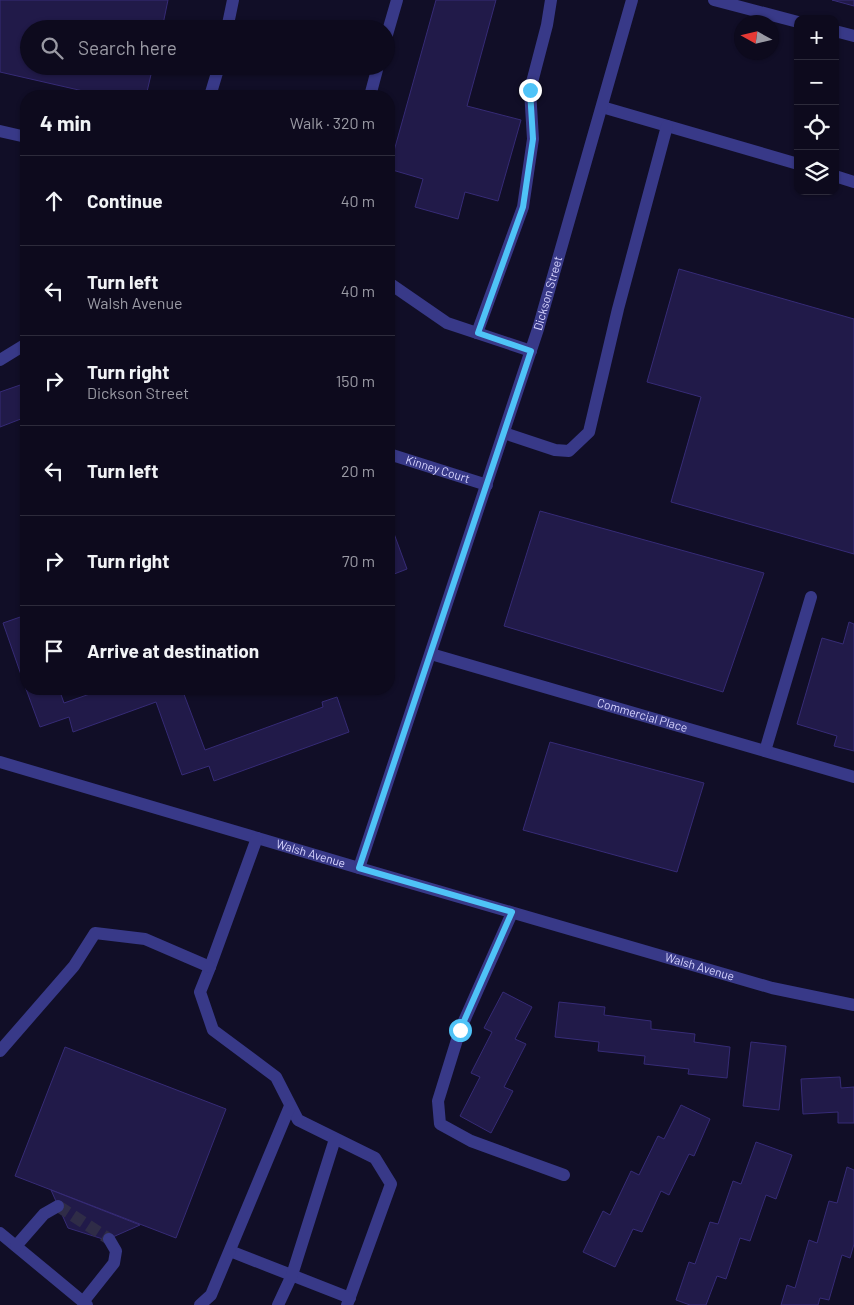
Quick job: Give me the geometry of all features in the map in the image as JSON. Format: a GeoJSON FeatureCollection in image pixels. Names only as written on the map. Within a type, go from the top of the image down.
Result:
{"type":"FeatureCollection","features":[{"type":"Feature","properties":{"kind":"street"},"geometry":{"type":"LineString","coordinates":[[229,20],[233,0]]}},
{"type":"Feature","properties":{"kind":"street"},"geometry":{"type":"LineString","coordinates":[[391,20],[397,0]]}},
{"type":"Feature","properties":{"kind":"street"},"geometry":{"type":"LineString","coordinates":[[478,333],[523,207],[533,139],[530,90],[552,0]]}},
{"type":"Feature","properties":{"kind":"street","name":"Dickson Street"},"geometry":{"type":"LineString","coordinates":[[359,868],[531,351],[632,0]]}},
{"type":"Feature","properties":{"kind":"street"},"geometry":{"type":"LineString","coordinates":[[714,0],[794,21]]}},
{"type":"Feature","properties":{"kind":"street"},"geometry":{"type":"LineString","coordinates":[[839,32],[854,36]]}},
{"type":"Feature","properties":{"kind":"street"},"geometry":{"type":"LineString","coordinates":[[212,90],[216,75]]}},
{"type":"Feature","properties":{"kind":"street"},"geometry":{"type":"LineString","coordinates":[[372,90],[376,75]]}},
{"type":"Feature","properties":{"kind":"street"},"geometry":{"type":"LineString","coordinates":[[602,107],[794,163]]}},
{"type":"Feature","properties":{"kind":"street"},"geometry":{"type":"LineString","coordinates":[[504,433],[555,450],[569,451],[589,432],[618,309],[667,126]]}},
{"type":"Feature","properties":{"kind":"street"},"geometry":{"type":"LineString","coordinates":[[0,131],[20,136]]}},
{"type":"Feature","properties":{"kind":"street"},"geometry":{"type":"LineString","coordinates":[[839,177],[854,182]]}},
{"type":"Feature","properties":{"kind":"street"},"geometry":{"type":"LineString","coordinates":[[395,289],[448,323],[531,351]]}},
{"type":"Feature","properties":{"kind":"street"},"geometry":{"type":"LineString","coordinates":[[0,360],[20,348]]}},
{"type":"Feature","properties":{"kind":"street","name":"Kinney Court"},"geometry":{"type":"LineString","coordinates":[[395,456],[487,485]]}},
{"type":"Feature","properties":{"kind":"street"},"geometry":{"type":"LineString","coordinates":[[766,751],[811,596]]}},
{"type":"Feature","properties":{"kind":"street","name":"Commercial Place"},"geometry":{"type":"LineString","coordinates":[[431,654],[854,777]]}},
{"type":"Feature","properties":{"kind":"street","name":"Walsh Avenue"},"geometry":{"type":"LineString","coordinates":[[0,762],[772,988],[854,1005]]}},
{"type":"Feature","properties":{"kind":"street"},"geometry":{"type":"LineString","coordinates":[[230,1251],[292,1275],[348,1301],[391,1184],[375,1158],[298,1120],[276,1077],[214,1030],[200,992],[257,838]]}},
{"type":"Feature","properties":{"kind":"street"},"geometry":{"type":"LineString","coordinates":[[512,912],[460,1030],[438,1102],[440,1124],[471,1141],[564,1175]]}},
{"type":"Feature","properties":{"kind":"street"},"geometry":{"type":"LineString","coordinates":[[0,1051],[74,966],[95,933],[145,939],[210,967]]}},
{"type":"Feature","properties":{"kind":"street"},"geometry":{"type":"LineString","coordinates":[[200,1305],[211,1295],[290,1106]]}},
{"type":"Feature","properties":{"kind":"street"},"geometry":{"type":"LineString","coordinates":[[278,1305],[292,1275],[335,1138]]}},
{"type":"Feature","properties":{"kind":"street"},"geometry":{"type":"LineString","coordinates":[[16,1246],[44,1214],[58,1206]]}},
{"type":"Feature","properties":{"kind":"street"},"geometry":{"type":"LineString","coordinates":[[0,1233],[85,1303],[114,1263],[116,1251],[110,1239]]}},
{"type":"Feature","properties":{"kind":"building"},"geometry":{"type":"Polygon","coordinates":[[[0,0],[168,0],[164,20],[20,20],[20,75],[151,75],[147,90],[79,90],[0,72],[0,0]]]}},
{"type":"Feature","properties":{"kind":"building"},"geometry":{"type":"Polygon","coordinates":[[[436,0],[496,0],[467,106],[521,120],[498,201],[465,192],[458,219],[415,207],[423,179],[395,171],[395,147],[436,0]]]}},
{"type":"Feature","properties":{"kind":"building"},"geometry":{"type":"Polygon","coordinates":[[[832,0],[854,0],[854,6],[832,0]]]}},
{"type":"Feature","properties":{"kind":"building"},"geometry":{"type":"Polygon","coordinates":[[[679,269],[854,319],[854,554],[671,502],[701,397],[647,382],[679,269]]]}},
{"type":"Feature","properties":{"kind":"building"},"geometry":{"type":"Polygon","coordinates":[[[20,385],[20,419],[0,427],[0,392],[20,385]]]}},
{"type":"Feature","properties":{"kind":"building"},"geometry":{"type":"Polygon","coordinates":[[[540,511],[764,573],[723,692],[504,626],[540,511]]]}},
{"type":"Feature","properties":{"kind":"building"},"geometry":{"type":"Polygon","coordinates":[[[395,536],[407,569],[395,574],[395,536]]]}},
{"type":"Feature","properties":{"kind":"building"},"geometry":{"type":"Polygon","coordinates":[[[20,617],[20,672],[3,623],[20,617]]]}},
{"type":"Feature","properties":{"kind":"building"},"geometry":{"type":"Polygon","coordinates":[[[849,622],[854,624],[854,751],[834,746],[837,736],[797,724],[822,638],[843,644],[849,622]]]}},
{"type":"Feature","properties":{"kind":"building"},"geometry":{"type":"Polygon","coordinates":[[[28,695],[61,695],[64,703],[87,695],[184,695],[205,750],[323,707],[322,702],[337,697],[349,732],[214,781],[209,766],[182,775],[156,702],[73,732],[69,717],[40,727],[28,695]]]}},
{"type":"Feature","properties":{"kind":"building"},"geometry":{"type":"Polygon","coordinates":[[[550,742],[704,783],[677,872],[523,830],[550,742]]]}},
{"type":"Feature","properties":{"kind":"building"},"geometry":{"type":"Polygon","coordinates":[[[503,992],[532,1007],[515,1039],[526,1044],[504,1087],[513,1091],[491,1133],[460,1116],[480,1077],[471,1073],[492,1032],[484,1028],[503,992]]]}},
{"type":"Feature","properties":{"kind":"building"},"geometry":{"type":"Polygon","coordinates":[[[559,1002],[605,1007],[604,1015],[651,1021],[651,1029],[695,1034],[694,1042],[730,1047],[727,1078],[688,1074],[689,1069],[644,1064],[645,1056],[598,1051],[599,1042],[555,1037],[559,1002]]]}},
{"type":"Feature","properties":{"kind":"building"},"geometry":{"type":"Polygon","coordinates":[[[751,1042],[786,1046],[779,1110],[743,1106],[751,1042]]]}},
{"type":"Feature","properties":{"kind":"building"},"geometry":{"type":"Polygon","coordinates":[[[65,1047],[226,1109],[176,1238],[15,1176],[65,1047]]]}},
{"type":"Feature","properties":{"kind":"building"},"geometry":{"type":"Polygon","coordinates":[[[840,1077],[841,1088],[854,1087],[854,1123],[838,1123],[838,1112],[803,1114],[801,1079],[840,1077]]]}},
{"type":"Feature","properties":{"kind":"building"},"geometry":{"type":"Polygon","coordinates":[[[681,1105],[710,1119],[694,1156],[689,1154],[669,1195],[661,1191],[642,1232],[633,1229],[615,1267],[583,1252],[603,1211],[610,1215],[631,1171],[639,1175],[658,1136],[664,1139],[681,1105]]]}},
{"type":"Feature","properties":{"kind":"building"},"geometry":{"type":"Polygon","coordinates":[[[756,1142],[792,1155],[776,1199],[766,1195],[750,1241],[740,1238],[726,1279],[717,1276],[706,1305],[690,1305],[676,1300],[689,1262],[695,1264],[710,1222],[718,1224],[733,1181],[741,1184],[756,1142]]]}},
{"type":"Feature","properties":{"kind":"building"},"geometry":{"type":"Polygon","coordinates":[[[847,1167],[854,1170],[854,1244],[850,1258],[842,1255],[829,1300],[820,1298],[818,1305],[781,1305],[787,1285],[795,1288],[809,1240],[817,1243],[829,1201],[837,1203],[847,1167]]]}},
{"type":"Feature","properties":{"kind":"building"},"geometry":{"type":"Polygon","coordinates":[[[51,1190],[140,1225],[106,1240],[68,1228],[51,1190]]]}},
{"type":"Feature","properties":{"kind":"tunnel"},"geometry":{"type":"LineString","coordinates":[[58,1206],[109,1239]]}},
{"type":"Feature","properties":{"kind":"route"},"geometry":{"type":"LineString","coordinates":[[460,1030],[512,912],[359,868],[531,351],[478,333],[523,207],[533,139],[530,90]]}}]}
